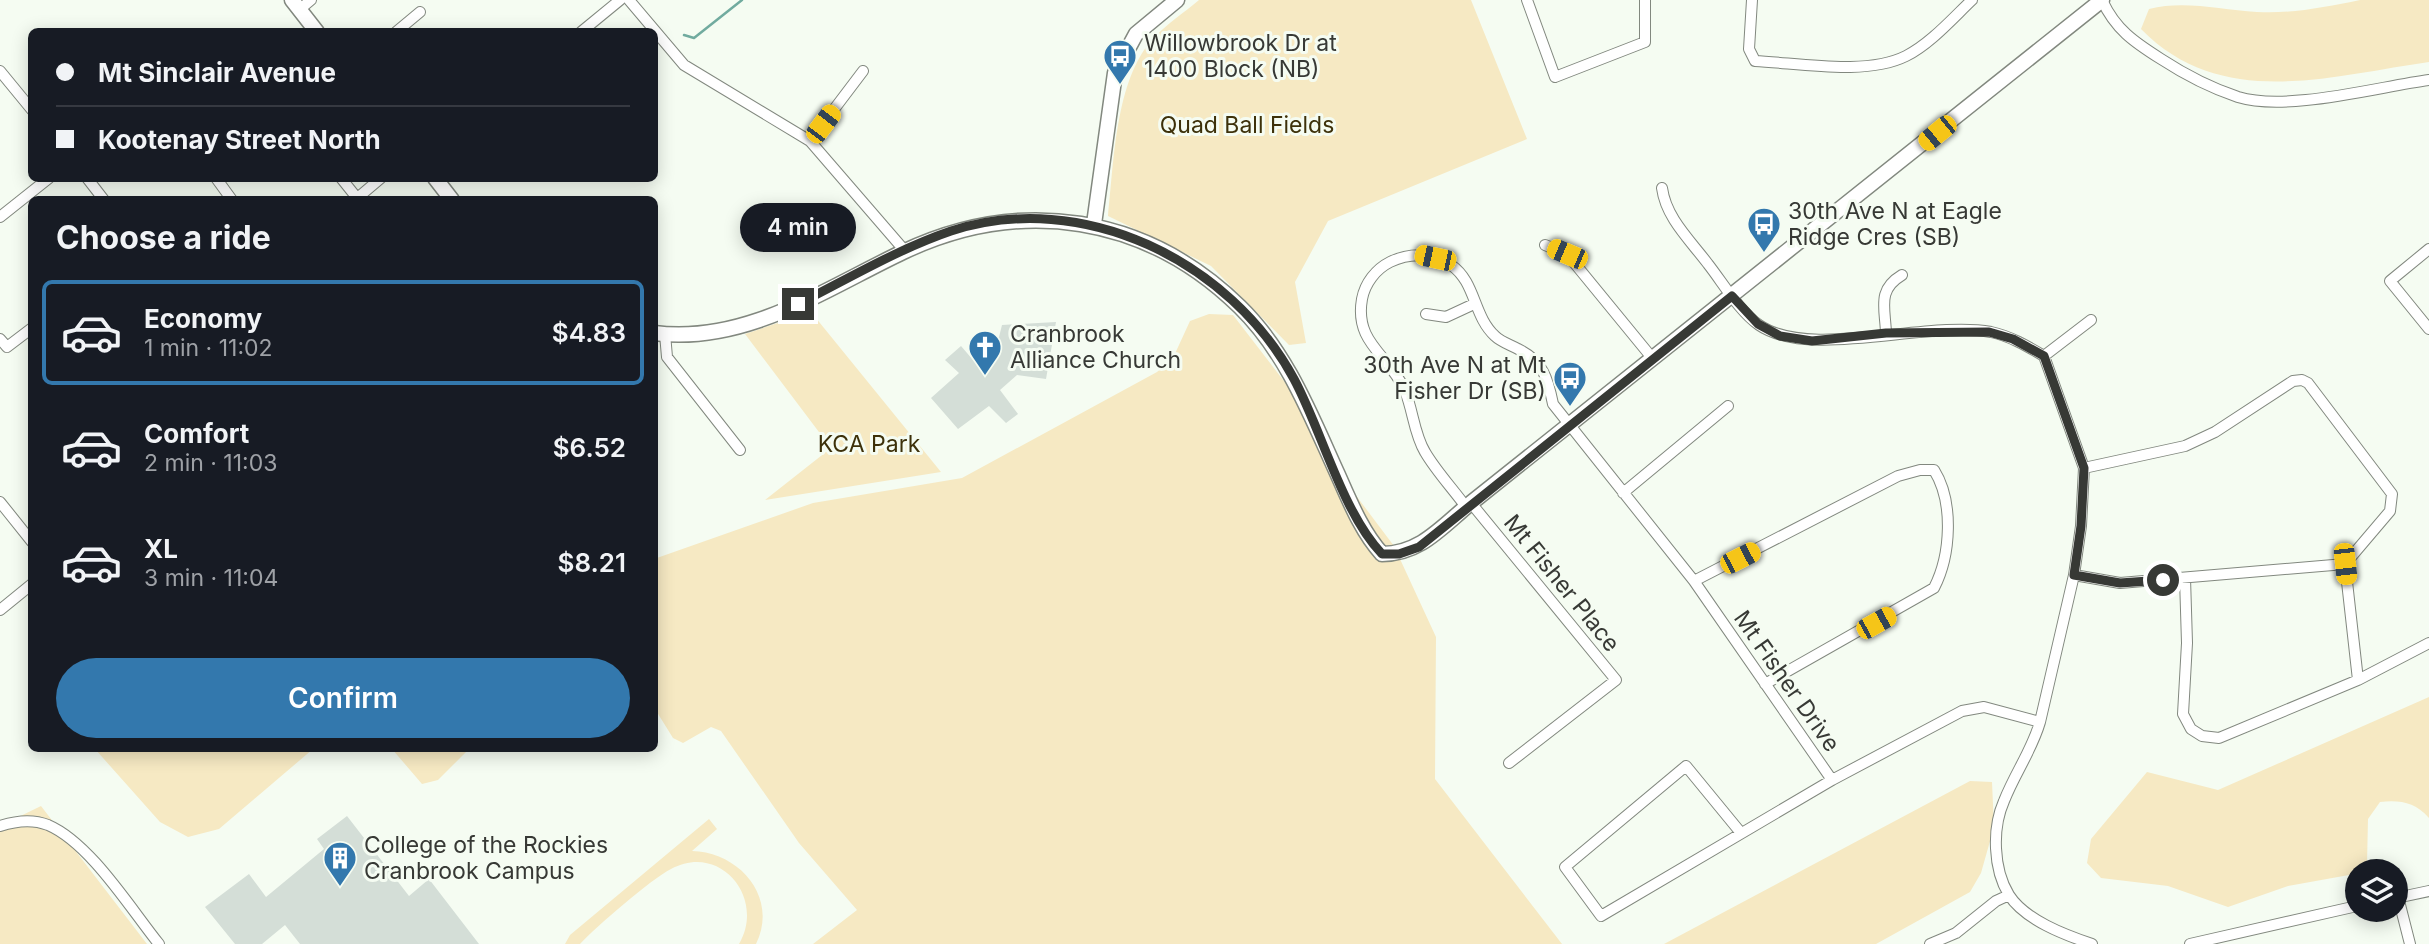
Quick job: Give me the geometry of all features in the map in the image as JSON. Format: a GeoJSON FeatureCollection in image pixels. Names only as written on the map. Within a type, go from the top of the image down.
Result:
{"type":"FeatureCollection","features":[{"type":"Feature","properties":{"kind":"street"},"geometry":{"type":"LineString","coordinates":[[311,0],[295,5],[314,28]]}},
{"type":"Feature","properties":{"kind":"street"},"geometry":{"type":"LineString","coordinates":[[586,28],[620,0]]}},
{"type":"Feature","properties":{"kind":"street"},"geometry":{"type":"LineString","coordinates":[[629,0],[653,28]]}},
{"type":"Feature","properties":{"kind":"street"},"geometry":{"type":"LineString","coordinates":[[1094,224],[1115,73],[1136,34],[1177,0]]}},
{"type":"Feature","properties":{"kind":"street"},"geometry":{"type":"LineString","coordinates":[[1527,0],[1555,77],[1645,42],[1645,0]]}},
{"type":"Feature","properties":{"kind":"street"},"geometry":{"type":"LineString","coordinates":[[1752,0],[1749,50],[1755,61],[1858,66],[1886,64],[1908,55],[1972,0]]}},
{"type":"Feature","properties":{"kind":"street"},"geometry":{"type":"LineString","coordinates":[[740,450],[667,357],[660,333],[733,328],[776,314],[905,251],[953,231],[1004,220],[1094,224],[1132,236],[1197,271],[1238,305],[1262,330],[1294,378],[1372,543],[1382,554],[1399,554],[1419,547],[2102,0],[2112,22],[2132,41],[2183,73],[2239,97],[2269,102],[2318,98],[2429,80]]}},
{"type":"Feature","properties":{"kind":"street"},"geometry":{"type":"LineString","coordinates":[[401,28],[420,12]]}},
{"type":"Feature","properties":{"kind":"street"},"geometry":{"type":"LineString","coordinates":[[658,34],[684,65],[810,141],[905,251]]}},
{"type":"Feature","properties":{"kind":"street"},"geometry":{"type":"LineString","coordinates":[[0,71],[28,105]]}},
{"type":"Feature","properties":{"kind":"street"},"geometry":{"type":"LineString","coordinates":[[810,141],[863,71]]}},
{"type":"Feature","properties":{"kind":"street"},"geometry":{"type":"LineString","coordinates":[[0,217],[44,182]]}},
{"type":"Feature","properties":{"kind":"street"},"geometry":{"type":"LineString","coordinates":[[90,182],[101,196]]}},
{"type":"Feature","properties":{"kind":"street"},"geometry":{"type":"LineString","coordinates":[[218,182],[229,196]]}},
{"type":"Feature","properties":{"kind":"street"},"geometry":{"type":"LineString","coordinates":[[360,196],[376,182]]}},
{"type":"Feature","properties":{"kind":"street"},"geometry":{"type":"LineString","coordinates":[[438,182],[449,196]]}},
{"type":"Feature","properties":{"kind":"street"},"geometry":{"type":"LineString","coordinates":[[1662,188],[1665,207],[1732,296],[1758,324],[1780,336],[1812,341],[1886,333],[1989,332],[2013,339],[2044,356],[2084,468],[2081,526],[2074,575],[2040,722],[2034,745],[2003,802],[1996,833],[1997,858],[2009,895],[2027,913],[2074,938],[2092,944]]}},
{"type":"Feature","properties":{"kind":"street"},"geometry":{"type":"LineString","coordinates":[[1545,245],[1567,254],[1653,359]]}},
{"type":"Feature","properties":{"kind":"street"},"geometry":{"type":"LineString","coordinates":[[2429,249],[2390,281],[2429,329]]}},
{"type":"Feature","properties":{"kind":"street","name":"Mt Fisher Drive"},"geometry":{"type":"LineString","coordinates":[[1469,505],[1423,450],[1405,391],[1363,330],[1360,311],[1364,291],[1373,276],[1392,261],[1418,254],[1452,266],[1471,290],[1474,304],[1484,323],[1496,337],[1526,352],[1539,363],[1547,377],[1553,404],[1694,581],[1832,780],[1962,711],[1984,707],[2040,722]]}},
{"type":"Feature","properties":{"kind":"street"},"geometry":{"type":"LineString","coordinates":[[1886,333],[1885,292],[1888,284],[1902,275]]}},
{"type":"Feature","properties":{"kind":"street"},"geometry":{"type":"LineString","coordinates":[[1426,314],[1446,317],[1474,304]]}},
{"type":"Feature","properties":{"kind":"street"},"geometry":{"type":"LineString","coordinates":[[2044,356],[2091,320]]}},
{"type":"Feature","properties":{"kind":"street"},"geometry":{"type":"LineString","coordinates":[[3,343],[28,330]]}},
{"type":"Feature","properties":{"kind":"street"},"geometry":{"type":"LineString","coordinates":[[2074,575],[2120,583],[2345,564],[2390,511],[2394,501],[2392,494],[2308,383],[2302,380],[2293,381],[2216,432],[2185,446],[2084,468]]}},
{"type":"Feature","properties":{"kind":"street"},"geometry":{"type":"LineString","coordinates":[[1623,493],[1728,406]]}},
{"type":"Feature","properties":{"kind":"street"},"geometry":{"type":"LineString","coordinates":[[1694,581],[1898,476],[1920,470],[1934,470],[1944,485],[1948,506],[1942,572],[1934,588],[1766,684]]}},
{"type":"Feature","properties":{"kind":"street"},"geometry":{"type":"LineString","coordinates":[[0,502],[28,537]]}},
{"type":"Feature","properties":{"kind":"street","name":"Mt Fisher Place"},"geometry":{"type":"LineString","coordinates":[[1469,505],[1616,680],[1509,763]]}},
{"type":"Feature","properties":{"kind":"street"},"geometry":{"type":"LineString","coordinates":[[2345,564],[2358,680]]}},
{"type":"Feature","properties":{"kind":"street"},"geometry":{"type":"LineString","coordinates":[[2185,578],[2187,642],[2183,714],[2191,729],[2202,736],[2219,738],[2358,680],[2429,643]]}},
{"type":"Feature","properties":{"kind":"street"},"geometry":{"type":"LineString","coordinates":[[0,610],[28,587]]}},
{"type":"Feature","properties":{"kind":"street"},"geometry":{"type":"LineString","coordinates":[[1741,833],[1686,766],[1565,867],[1601,916],[1832,780]]}},
{"type":"Feature","properties":{"kind":"street"},"geometry":{"type":"LineString","coordinates":[[0,826],[17,821],[47,824],[82,848],[159,944]]}},
{"type":"Feature","properties":{"kind":"street"},"geometry":{"type":"LineString","coordinates":[[2408,895],[2429,891]]}},
{"type":"Feature","properties":{"kind":"street"},"geometry":{"type":"LineString","coordinates":[[1930,944],[1956,933],[1996,901],[2009,895]]}},
{"type":"Feature","properties":{"kind":"street"},"geometry":{"type":"LineString","coordinates":[[2190,944],[2345,909]]}},
{"type":"Feature","properties":{"kind":"street"},"geometry":{"type":"LineString","coordinates":[[2404,922],[2410,944]]}},
{"type":"Feature","properties":{"kind":"green space","name":"Quad Ball Fields"},"geometry":{"type":"Polygon","coordinates":[[[1199,0],[1471,0],[1527,139],[1328,221],[1295,282],[1306,343],[1289,345],[1211,266],[1108,216],[1119,123],[1131,76],[1140,56],[1153,39],[1199,0]]]}},
{"type":"Feature","properties":{"kind":"green space"},"geometry":{"type":"Polygon","coordinates":[[[2360,0],[2429,0],[2429,62],[2315,79],[2278,82],[2241,79],[2206,71],[2172,55],[2141,29],[2149,9],[2162,6],[2189,5],[2283,12],[2360,0]]]}},
{"type":"Feature","properties":{"kind":"green space","name":"KCA Park"},"geometry":{"type":"Polygon","coordinates":[[[811,312],[941,472],[765,500],[831,448],[745,334],[811,312]]]}},
{"type":"Feature","properties":{"kind":"green space"},"geometry":{"type":"Polygon","coordinates":[[[1209,314],[1233,315],[1287,385],[1330,461],[1394,546],[1436,637],[1435,779],[1562,944],[813,944],[857,910],[799,843],[721,731],[711,727],[683,743],[673,738],[658,714],[658,558],[813,503],[962,478],[1157,372],[1173,358],[1190,321],[1209,314]]]}},
{"type":"Feature","properties":{"kind":"green space"},"geometry":{"type":"Polygon","coordinates":[[[2429,697],[2429,818],[2407,803],[2380,802],[2368,819],[2367,859],[2345,859],[2345,876],[2288,886],[2228,907],[2168,886],[2101,878],[2087,863],[2091,839],[2147,772],[2218,790],[2429,697]]]}},
{"type":"Feature","properties":{"kind":"green space"},"geometry":{"type":"Polygon","coordinates":[[[98,752],[309,752],[219,829],[188,837],[160,822],[98,752]]]}},
{"type":"Feature","properties":{"kind":"green space"},"geometry":{"type":"Polygon","coordinates":[[[395,752],[466,752],[438,780],[422,784],[395,752]]]}},
{"type":"Feature","properties":{"kind":"green space"},"geometry":{"type":"Polygon","coordinates":[[[1970,781],[1992,782],[1994,827],[1981,873],[1970,892],[1876,944],[1664,944],[1970,781]]]}},
{"type":"Feature","properties":{"kind":"green space"},"geometry":{"type":"Polygon","coordinates":[[[41,806],[147,944],[0,944],[0,826],[41,806]]]}},
{"type":"Feature","properties":{"kind":"green space"},"geometry":{"type":"Polygon","coordinates":[[[709,819],[717,829],[692,851],[725,859],[739,868],[750,880],[758,894],[762,910],[762,927],[756,944],[739,944],[746,926],[747,909],[734,879],[721,869],[706,863],[689,863],[671,869],[651,883],[580,944],[565,944],[570,935],[709,819]]]}},
{"type":"Feature","properties":{"kind":"building","name":"Cranbrook Alliance Church"},"geometry":{"type":"Polygon","coordinates":[[[1056,322],[1046,379],[1017,375],[1000,390],[1018,414],[1006,423],[989,406],[958,429],[931,398],[959,373],[945,360],[961,346],[979,367],[995,353],[1002,325],[1056,322]]]}},
{"type":"Feature","properties":{"kind":"building","name":"College of the Rockies Cranbrook Campus"},"geometry":{"type":"Polygon","coordinates":[[[347,816],[409,896],[429,879],[479,944],[300,944],[285,925],[262,944],[235,944],[205,907],[249,874],[266,897],[324,849],[317,839],[347,816]]]}},
{"type":"Feature","properties":{"kind":"waterway"},"geometry":{"type":"LineString","coordinates":[[684,35],[694,38],[742,0]]}},
{"type":"Feature","properties":{"kind":"place","name":"Willowbrook Dr at 1400 Block (NB)"},"geometry":{"type":"Point","coordinates":[1120,86]}},
{"type":"Feature","properties":{"kind":"place","name":"30th Ave N at Eagle Ridge Cres (SB)"},"geometry":{"type":"Point","coordinates":[1764,254]}},
{"type":"Feature","properties":{"kind":"place","name":"Cranbrook Alliance Church"},"geometry":{"type":"Point","coordinates":[985,377]}},
{"type":"Feature","properties":{"kind":"place","name":"30th Ave N at Mt Fisher Dr (SB)"},"geometry":{"type":"Point","coordinates":[1570,408]}},
{"type":"Feature","properties":{"kind":"place","name":"College of the Rockies Cranbrook Campus"},"geometry":{"type":"Point","coordinates":[340,888]}},
{"type":"Feature","properties":{"kind":"route"},"geometry":{"type":"LineString","coordinates":[[798,304],[905,251],[953,231],[1004,220],[1094,224],[1132,236],[1197,271],[1238,305],[1262,330],[1294,378],[1348,497],[1372,543],[1382,554],[1399,554],[1419,547],[1732,296],[1758,324],[1780,336],[1812,341],[1886,333],[1989,332],[2013,339],[2044,356],[2084,468],[2081,526],[2074,575],[2120,583],[2163,580]]}}]}
